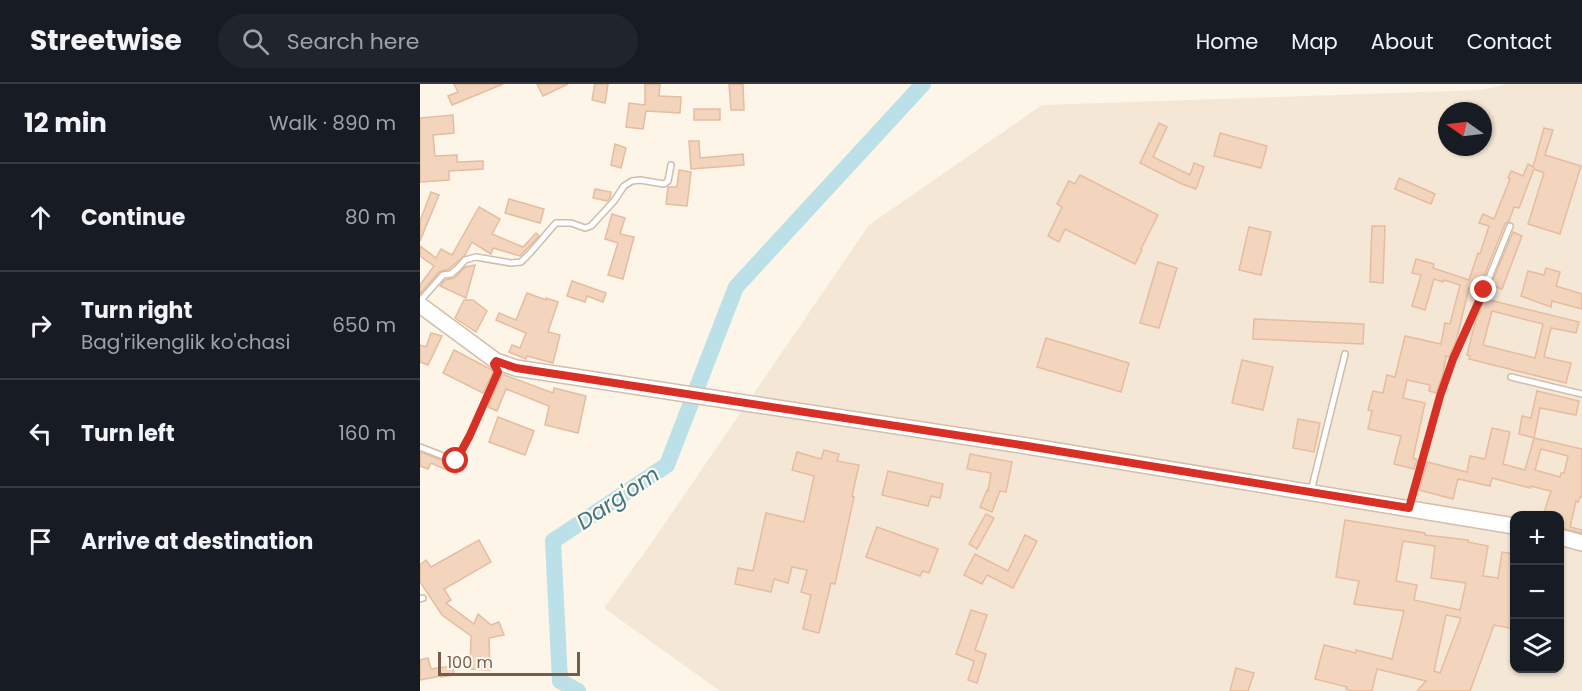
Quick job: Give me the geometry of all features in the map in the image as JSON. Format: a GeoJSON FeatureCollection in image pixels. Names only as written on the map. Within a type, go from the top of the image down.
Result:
{"type":"FeatureCollection","features":[{"type":"Feature","properties":{"kind":"main road"},"geometry":{"type":"LineString","coordinates":[[420,303],[496,361],[516,368],[1021,445],[1510,525]]}},
{"type":"Feature","properties":{"kind":"main road"},"geometry":{"type":"LineString","coordinates":[[1564,538],[1582,543]]}},
{"type":"Feature","properties":{"kind":"lane"},"geometry":{"type":"LineString","coordinates":[[420,303],[443,275],[451,274],[465,260],[476,257],[521,262],[556,223],[571,223],[585,228],[591,226],[614,201],[624,186],[640,180],[664,184],[668,181],[671,165]]}},
{"type":"Feature","properties":{"kind":"lane"},"geometry":{"type":"LineString","coordinates":[[1409,508],[1453,359],[1510,226]]}},
{"type":"Feature","properties":{"kind":"lane"},"geometry":{"type":"LineString","coordinates":[[1310,492],[1345,354]]}},
{"type":"Feature","properties":{"kind":"lane"},"geometry":{"type":"LineString","coordinates":[[420,447],[456,461],[498,372],[494,364],[496,361]]}},
{"type":"Feature","properties":{"kind":"lane"},"geometry":{"type":"LineString","coordinates":[[1511,376],[1582,394]]}},
{"type":"Feature","properties":{"kind":"shaded area"},"geometry":{"type":"Polygon","coordinates":[[[1508,84],[1582,84],[1582,691],[720,691],[604,608],[648,548],[869,225],[1042,105],[1481,90],[1508,84]]]}},
{"type":"Feature","properties":{"kind":"building"},"geometry":{"type":"Polygon","coordinates":[[[454,84],[503,84],[452,105],[448,96],[458,92],[454,84]]]}},
{"type":"Feature","properties":{"kind":"building"},"geometry":{"type":"Polygon","coordinates":[[[537,84],[568,84],[543,96],[537,84]]]}},
{"type":"Feature","properties":{"kind":"building"},"geometry":{"type":"Polygon","coordinates":[[[595,84],[608,84],[605,103],[592,100],[595,84]]]}},
{"type":"Feature","properties":{"kind":"building"},"geometry":{"type":"Polygon","coordinates":[[[645,84],[660,84],[659,96],[681,97],[680,113],[646,111],[643,129],[626,127],[629,103],[645,105],[645,84]]]}},
{"type":"Feature","properties":{"kind":"building"},"geometry":{"type":"Polygon","coordinates":[[[729,84],[743,84],[744,110],[731,110],[729,84]]]}},
{"type":"Feature","properties":{"kind":"building"},"geometry":{"type":"Polygon","coordinates":[[[694,109],[720,109],[720,120],[694,120],[694,109]]]}},
{"type":"Feature","properties":{"kind":"building"},"geometry":{"type":"Polygon","coordinates":[[[453,115],[454,133],[433,135],[435,156],[457,155],[457,162],[483,161],[483,169],[449,171],[449,180],[420,182],[420,118],[453,115]]]}},
{"type":"Feature","properties":{"kind":"building"},"geometry":{"type":"Polygon","coordinates":[[[1159,123],[1167,127],[1153,157],[1190,175],[1194,163],[1204,167],[1196,189],[1140,163],[1159,123]]]}},
{"type":"Feature","properties":{"kind":"building"},"geometry":{"type":"Polygon","coordinates":[[[1544,128],[1553,130],[1545,155],[1581,166],[1560,234],[1528,224],[1544,173],[1534,169],[1519,208],[1514,207],[1509,221],[1505,224],[1478,291],[1469,288],[1456,341],[1449,357],[1446,356],[1443,374],[1436,393],[1429,391],[1430,385],[1407,380],[1403,398],[1425,403],[1413,458],[1417,460],[1414,469],[1394,464],[1401,436],[1368,429],[1372,411],[1368,410],[1373,391],[1383,393],[1387,375],[1395,377],[1405,336],[1441,344],[1445,323],[1450,324],[1460,285],[1434,279],[1425,310],[1412,306],[1421,275],[1412,273],[1416,259],[1434,264],[1433,268],[1469,280],[1489,226],[1479,223],[1483,214],[1494,219],[1511,171],[1523,176],[1528,164],[1533,167],[1544,128]]]}},
{"type":"Feature","properties":{"kind":"building"},"geometry":{"type":"Polygon","coordinates":[[[1220,133],[1267,146],[1261,168],[1214,156],[1220,133]]]}},
{"type":"Feature","properties":{"kind":"building"},"geometry":{"type":"Polygon","coordinates":[[[689,141],[699,141],[700,158],[743,154],[744,165],[691,169],[689,141]]]}},
{"type":"Feature","properties":{"kind":"building"},"geometry":{"type":"Polygon","coordinates":[[[615,144],[626,148],[621,168],[611,165],[615,144]]]}},
{"type":"Feature","properties":{"kind":"building"},"geometry":{"type":"Polygon","coordinates":[[[679,170],[691,172],[687,206],[666,204],[668,187],[677,187],[679,170]]]}},
{"type":"Feature","properties":{"kind":"building"},"geometry":{"type":"Polygon","coordinates":[[[1080,175],[1158,215],[1135,264],[1065,229],[1059,242],[1048,236],[1062,207],[1057,204],[1069,181],[1075,184],[1080,175]]]}},
{"type":"Feature","properties":{"kind":"building"},"geometry":{"type":"Polygon","coordinates":[[[1399,178],[1435,194],[1431,204],[1395,189],[1399,178]]]}},
{"type":"Feature","properties":{"kind":"building"},"geometry":{"type":"Polygon","coordinates":[[[595,189],[611,192],[610,198],[607,201],[593,198],[595,189]]]}},
{"type":"Feature","properties":{"kind":"building"},"geometry":{"type":"Polygon","coordinates":[[[431,192],[439,195],[420,241],[420,221],[431,192]]]}},
{"type":"Feature","properties":{"kind":"building"},"geometry":{"type":"Polygon","coordinates":[[[509,199],[544,209],[540,223],[505,213],[509,199]]]}},
{"type":"Feature","properties":{"kind":"building"},"geometry":{"type":"Polygon","coordinates":[[[479,207],[500,219],[492,234],[523,247],[536,233],[539,236],[520,256],[493,248],[491,254],[472,242],[465,255],[449,269],[439,272],[420,294],[420,285],[434,266],[420,256],[420,246],[436,258],[441,249],[452,255],[479,207]]]}},
{"type":"Feature","properties":{"kind":"building"},"geometry":{"type":"Polygon","coordinates":[[[612,214],[625,218],[620,234],[634,237],[623,279],[608,275],[618,243],[605,239],[612,214]]]}},
{"type":"Feature","properties":{"kind":"building"},"geometry":{"type":"Polygon","coordinates":[[[1372,226],[1385,226],[1383,283],[1370,282],[1372,226]]]}},
{"type":"Feature","properties":{"kind":"building"},"geometry":{"type":"Polygon","coordinates":[[[1249,227],[1271,232],[1261,275],[1239,270],[1249,227]]]}},
{"type":"Feature","properties":{"kind":"building"},"geometry":{"type":"Polygon","coordinates":[[[1513,232],[1522,236],[1502,289],[1491,285],[1513,232]]]}},
{"type":"Feature","properties":{"kind":"building"},"geometry":{"type":"Polygon","coordinates":[[[1158,262],[1177,268],[1159,328],[1140,323],[1158,262]]]}},
{"type":"Feature","properties":{"kind":"building"},"geometry":{"type":"Polygon","coordinates":[[[475,265],[466,298],[440,286],[445,280],[454,278],[465,267],[475,265]]]}},
{"type":"Feature","properties":{"kind":"building"},"geometry":{"type":"Polygon","coordinates":[[[1546,268],[1560,272],[1556,286],[1582,294],[1582,309],[1552,301],[1551,307],[1521,296],[1528,271],[1544,275],[1546,268]]]}},
{"type":"Feature","properties":{"kind":"building"},"geometry":{"type":"Polygon","coordinates":[[[572,281],[606,293],[603,302],[587,296],[585,302],[567,296],[572,281]]]}},
{"type":"Feature","properties":{"kind":"building"},"geometry":{"type":"Polygon","coordinates":[[[527,293],[558,302],[548,332],[560,335],[553,363],[527,356],[526,359],[509,352],[512,345],[520,348],[526,333],[496,320],[499,313],[516,320],[527,293]]]}},
{"type":"Feature","properties":{"kind":"building"},"geometry":{"type":"Polygon","coordinates":[[[1485,299],[1579,322],[1576,333],[1551,328],[1544,357],[1571,363],[1566,383],[1469,359],[1470,356],[1467,355],[1476,319],[1485,299]],[[1492,311],[1483,345],[1535,358],[1543,324],[1492,311]]]}},
{"type":"Feature","properties":{"kind":"building"},"geometry":{"type":"Polygon","coordinates":[[[464,300],[473,300],[487,311],[476,332],[455,318],[464,300]]]}},
{"type":"Feature","properties":{"kind":"building"},"geometry":{"type":"Polygon","coordinates":[[[1254,319],[1364,324],[1363,344],[1253,339],[1254,319]]]}},
{"type":"Feature","properties":{"kind":"building"},"geometry":{"type":"Polygon","coordinates":[[[431,333],[442,336],[428,365],[420,362],[420,345],[426,347],[431,333]]]}},
{"type":"Feature","properties":{"kind":"building"},"geometry":{"type":"Polygon","coordinates":[[[1046,338],[1129,363],[1121,392],[1037,367],[1046,338]]]}},
{"type":"Feature","properties":{"kind":"building"},"geometry":{"type":"Polygon","coordinates":[[[454,350],[492,370],[483,393],[443,373],[454,350]]]}},
{"type":"Feature","properties":{"kind":"building"},"geometry":{"type":"Polygon","coordinates":[[[1242,360],[1273,367],[1263,410],[1232,403],[1242,360]]]}},
{"type":"Feature","properties":{"kind":"building"},"geometry":{"type":"Polygon","coordinates":[[[502,374],[553,393],[554,388],[586,396],[578,433],[545,425],[549,406],[506,389],[497,411],[488,407],[502,374]]]}},
{"type":"Feature","properties":{"kind":"building"},"geometry":{"type":"Polygon","coordinates":[[[1537,391],[1579,401],[1576,415],[1540,408],[1534,438],[1519,434],[1522,416],[1531,418],[1537,391]]]}},
{"type":"Feature","properties":{"kind":"building"},"geometry":{"type":"Polygon","coordinates":[[[498,417],[534,431],[525,455],[489,442],[498,417]]]}},
{"type":"Feature","properties":{"kind":"building"},"geometry":{"type":"Polygon","coordinates":[[[1298,419],[1320,423],[1314,452],[1293,448],[1298,419]]]}},
{"type":"Feature","properties":{"kind":"building"},"geometry":{"type":"Polygon","coordinates":[[[1492,428],[1510,432],[1503,464],[1525,470],[1534,438],[1582,449],[1582,497],[1578,502],[1576,501],[1570,527],[1582,530],[1582,533],[1564,529],[1564,511],[1545,511],[1551,491],[1492,478],[1490,486],[1458,479],[1453,499],[1419,490],[1427,462],[1467,472],[1470,456],[1485,459],[1492,428]],[[1541,449],[1535,470],[1560,477],[1561,473],[1564,473],[1568,456],[1541,449]]]}},
{"type":"Feature","properties":{"kind":"building"},"geometry":{"type":"Polygon","coordinates":[[[824,450],[839,454],[837,461],[859,465],[835,584],[831,583],[819,633],[803,629],[811,595],[801,592],[807,570],[792,567],[788,583],[774,579],[771,592],[735,584],[738,568],[753,571],[766,513],[804,522],[814,476],[792,470],[797,452],[821,459],[824,450]]]}},
{"type":"Feature","properties":{"kind":"building"},"geometry":{"type":"Polygon","coordinates":[[[420,452],[459,467],[456,474],[431,463],[428,469],[420,466],[420,452]]]}},
{"type":"Feature","properties":{"kind":"building"},"geometry":{"type":"Polygon","coordinates":[[[970,454],[1012,462],[1006,492],[1000,491],[992,512],[980,507],[988,491],[991,473],[967,469],[970,454]]]}},
{"type":"Feature","properties":{"kind":"building"},"geometry":{"type":"Polygon","coordinates":[[[888,471],[943,484],[940,498],[931,496],[928,506],[882,495],[888,471]]]}},
{"type":"Feature","properties":{"kind":"building"},"geometry":{"type":"Polygon","coordinates":[[[986,514],[994,518],[977,549],[969,544],[986,514]]]}},
{"type":"Feature","properties":{"kind":"building"},"geometry":{"type":"Polygon","coordinates":[[[1345,520],[1425,533],[1425,535],[1468,540],[1468,542],[1488,546],[1483,576],[1498,578],[1502,552],[1510,553],[1510,628],[1494,625],[1470,691],[1417,691],[1426,681],[1377,669],[1372,691],[1352,691],[1346,689],[1347,687],[1315,679],[1324,645],[1392,659],[1404,611],[1354,604],[1359,581],[1336,577],[1345,520]],[[1403,541],[1396,581],[1417,585],[1414,600],[1460,610],[1466,583],[1431,578],[1435,546],[1403,541]],[[1446,615],[1434,671],[1440,673],[1461,618],[1446,615]]]}},
{"type":"Feature","properties":{"kind":"building"},"geometry":{"type":"Polygon","coordinates":[[[877,527],[938,549],[929,573],[923,571],[920,576],[866,557],[877,527]]]}},
{"type":"Feature","properties":{"kind":"building"},"geometry":{"type":"Polygon","coordinates":[[[1025,535],[1037,541],[1013,588],[987,575],[982,584],[964,575],[975,554],[1008,571],[1025,535]]]}},
{"type":"Feature","properties":{"kind":"building"},"geometry":{"type":"Polygon","coordinates":[[[479,540],[491,562],[444,589],[451,600],[446,603],[474,624],[478,614],[491,625],[499,622],[504,635],[489,638],[490,670],[470,669],[471,636],[442,615],[420,582],[420,565],[426,560],[431,567],[479,540]]]}},
{"type":"Feature","properties":{"kind":"building"},"geometry":{"type":"Polygon","coordinates":[[[971,610],[987,615],[975,650],[986,654],[977,683],[968,680],[974,661],[956,654],[971,610]]]}},
{"type":"Feature","properties":{"kind":"building"},"geometry":{"type":"Polygon","coordinates":[[[428,658],[431,669],[453,666],[454,675],[420,680],[420,660],[428,658]]]}},
{"type":"Feature","properties":{"kind":"building"},"geometry":{"type":"Polygon","coordinates":[[[1236,668],[1254,673],[1248,691],[1230,691],[1236,668]]]}},
{"type":"Feature","properties":{"kind":"waterway","name":"Darg'om"},"geometry":{"type":"LineString","coordinates":[[578,691],[560,681],[553,541],[667,465],[736,287],[923,84]]}},
{"type":"Feature","properties":{"kind":"route"},"geometry":{"type":"LineString","coordinates":[[456,461],[498,372],[494,364],[496,361],[516,368],[1021,445],[1409,508],[1440,396],[1453,359],[1484,290]]}}]}
